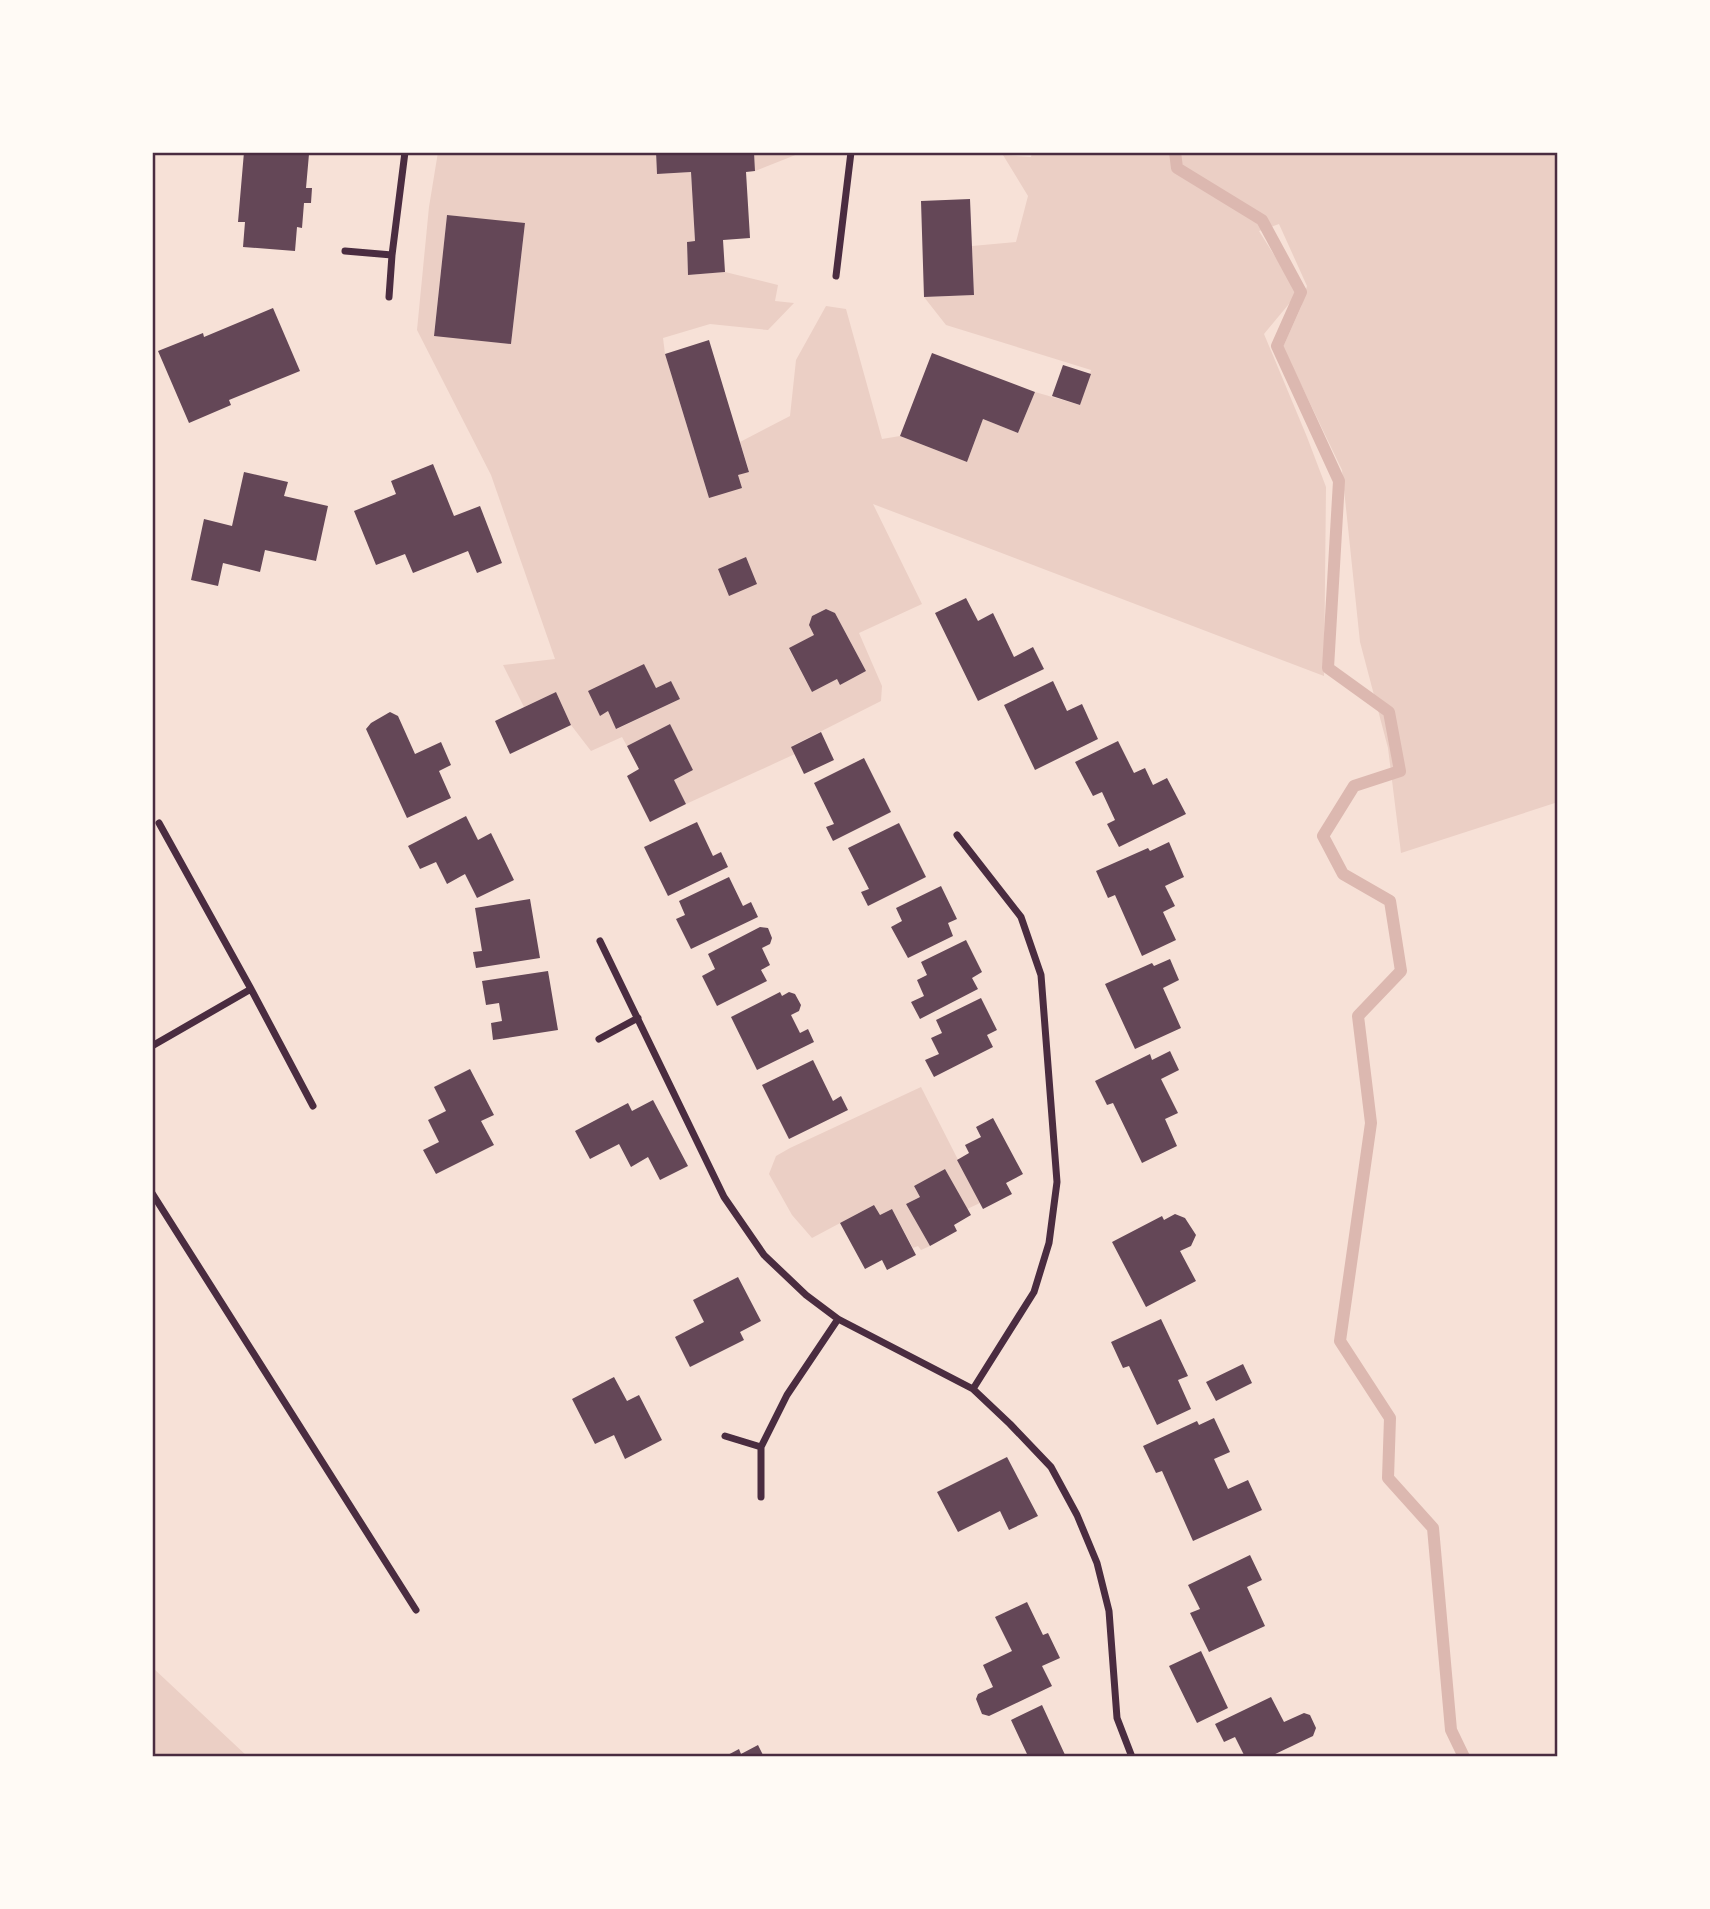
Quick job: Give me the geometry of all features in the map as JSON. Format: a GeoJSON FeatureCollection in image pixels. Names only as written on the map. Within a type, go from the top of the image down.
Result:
{"type":"FeatureCollection","features":[{"type":"Feature","properties":{"kind":"street"},"geometry":{"type":"LineString","coordinates":[[389,297],[405,152]]}},
{"type":"Feature","properties":{"kind":"street"},"geometry":{"type":"LineString","coordinates":[[836,276],[852,152]]}},
{"type":"Feature","properties":{"kind":"street"},"geometry":{"type":"LineString","coordinates":[[345,251],[393,255]]}},
{"type":"Feature","properties":{"kind":"street"},"geometry":{"type":"LineString","coordinates":[[159,823],[313,1106]]}},
{"type":"Feature","properties":{"kind":"street"},"geometry":{"type":"LineString","coordinates":[[957,835],[1021,917],[1041,975],[1057,1182],[1049,1242],[1034,1292],[972,1389]]}},
{"type":"Feature","properties":{"kind":"street"},"geometry":{"type":"LineString","coordinates":[[600,941],[724,1197],[764,1255],[806,1295],[838,1319],[972,1389],[1010,1424],[1051,1468],[1077,1515],[1097,1563],[1109,1611],[1117,1718],[1132,1757]]}},
{"type":"Feature","properties":{"kind":"street"},"geometry":{"type":"LineString","coordinates":[[152,1046],[251,989]]}},
{"type":"Feature","properties":{"kind":"street"},"geometry":{"type":"LineString","coordinates":[[599,1039],[638,1018]]}},
{"type":"Feature","properties":{"kind":"street"},"geometry":{"type":"LineString","coordinates":[[152,1193],[416,1610]]}},
{"type":"Feature","properties":{"kind":"street"},"geometry":{"type":"LineString","coordinates":[[761,1497],[761,1447],[787,1395],[838,1319]]}},
{"type":"Feature","properties":{"kind":"street"},"geometry":{"type":"LineString","coordinates":[[725,1436],[761,1447]]}},
{"type":"Feature","properties":{"kind":"shaded area"},"geometry":{"type":"Polygon","coordinates":[[[438,152],[656,152],[657,174],[691,172],[695,241],[687,242],[688,275],[725,272],[778,285],[775,301],[794,303],[768,330],[710,324],[663,338],[665,354],[709,498],[738,475],[749,471],[740,442],[790,416],[796,360],[826,306],[846,309],[882,439],[900,436],[967,462],[983,419],[1018,433],[1035,392],[1080,405],[1091,370],[946,325],[924,297],[974,295],[972,246],[1016,242],[1028,196],[1003,155],[1031,157],[1032,152],[1558,152],[1558,802],[1401,853],[1388,748],[1360,642],[1342,470],[1283,347],[1301,307],[1307,286],[1279,224],[1259,231],[1298,293],[1264,334],[1326,487],[1324,676],[873,504],[922,604],[859,633],[882,686],[881,701],[792,746],[795,754],[686,804],[674,780],[693,770],[670,724],[627,746],[622,737],[591,751],[571,725],[556,692],[524,707],[503,665],[555,659],[491,475],[417,330],[429,207],[438,152]],[[447,215],[434,335],[511,344],[525,224],[447,215]],[[826,609],[812,616],[814,635],[789,649],[812,692],[837,679],[840,685],[866,671],[835,613],[826,609]],[[644,664],[600,715],[608,711],[617,729],[680,699],[671,681],[656,688],[644,664]]]}},
{"type":"Feature","properties":{"kind":"shaded area"},"geometry":{"type":"Polygon","coordinates":[[[754,152],[803,152],[755,171],[754,152]]]}},
{"type":"Feature","properties":{"kind":"shaded area"},"geometry":{"type":"Polygon","coordinates":[[[921,1087],[980,1203],[967,1209],[945,1169],[914,1186],[920,1197],[906,1204],[930,1246],[921,1250],[918,1246],[913,1248],[892,1209],[880,1215],[874,1205],[812,1238],[792,1215],[769,1174],[776,1156],[921,1087]]]}},
{"type":"Feature","properties":{"kind":"shaded area"},"geometry":{"type":"Polygon","coordinates":[[[152,1667],[248,1757],[152,1757],[152,1667]]]}},
{"type":"Feature","properties":{"kind":"building"},"geometry":{"type":"Polygon","coordinates":[[[244,152],[309,154],[306,188],[312,188],[311,203],[304,203],[302,228],[297,227],[295,251],[243,247],[245,222],[238,222],[244,152]]]}},
{"type":"Feature","properties":{"kind":"building"},"geometry":{"type":"Polygon","coordinates":[[[656,152],[754,152],[755,171],[746,172],[750,238],[723,240],[725,272],[688,275],[687,242],[695,241],[691,172],[657,174],[656,152]]]}},
{"type":"Feature","properties":{"kind":"building"},"geometry":{"type":"Polygon","coordinates":[[[970,199],[974,295],[924,297],[921,201],[970,199]]]}},
{"type":"Feature","properties":{"kind":"building"},"geometry":{"type":"Polygon","coordinates":[[[447,215],[525,223],[511,344],[434,336],[447,215]]]}},
{"type":"Feature","properties":{"kind":"building"},"geometry":{"type":"Polygon","coordinates":[[[273,308],[300,371],[229,400],[231,405],[189,423],[158,351],[203,333],[204,337],[273,308]]]}},
{"type":"Feature","properties":{"kind":"building"},"geometry":{"type":"Polygon","coordinates":[[[709,340],[749,472],[738,475],[742,488],[709,498],[665,354],[709,340]]]}},
{"type":"Feature","properties":{"kind":"building"},"geometry":{"type":"Polygon","coordinates":[[[932,353],[1035,392],[1018,433],[983,419],[967,462],[900,436],[932,353]]]}},
{"type":"Feature","properties":{"kind":"building"},"geometry":{"type":"Polygon","coordinates":[[[1063,365],[1091,374],[1080,405],[1052,396],[1063,365]]]}},
{"type":"Feature","properties":{"kind":"building"},"geometry":{"type":"Polygon","coordinates":[[[433,464],[454,516],[480,506],[502,563],[477,573],[468,551],[413,573],[405,554],[376,565],[354,511],[396,494],[391,481],[433,464]]]}},
{"type":"Feature","properties":{"kind":"building"},"geometry":{"type":"Polygon","coordinates":[[[244,472],[288,482],[284,496],[328,506],[316,561],[265,550],[260,572],[223,563],[218,586],[191,580],[204,519],[232,526],[244,472]]]}},
{"type":"Feature","properties":{"kind":"building"},"geometry":{"type":"Polygon","coordinates":[[[746,557],[757,584],[729,596],[718,569],[746,557]]]}},
{"type":"Feature","properties":{"kind":"building"},"geometry":{"type":"Polygon","coordinates":[[[966,598],[978,621],[993,613],[1014,657],[1033,647],[1044,669],[978,701],[935,613],[966,598]]]}},
{"type":"Feature","properties":{"kind":"building"},"geometry":{"type":"Polygon","coordinates":[[[826,609],[835,613],[866,671],[840,685],[837,679],[812,692],[789,648],[814,635],[809,625],[812,616],[826,609]]]}},
{"type":"Feature","properties":{"kind":"building"},"geometry":{"type":"Polygon","coordinates":[[[644,664],[656,688],[671,681],[680,699],[616,729],[608,711],[600,716],[588,691],[644,664]]]}},
{"type":"Feature","properties":{"kind":"building"},"geometry":{"type":"Polygon","coordinates":[[[1053,681],[1067,711],[1082,704],[1098,739],[1035,770],[1004,705],[1053,681]]]}},
{"type":"Feature","properties":{"kind":"building"},"geometry":{"type":"Polygon","coordinates":[[[556,692],[571,725],[510,754],[495,721],[556,692]]]}},
{"type":"Feature","properties":{"kind":"building"},"geometry":{"type":"Polygon","coordinates":[[[390,712],[398,716],[415,754],[441,742],[451,765],[439,771],[451,798],[407,818],[366,729],[390,712]]]}},
{"type":"Feature","properties":{"kind":"building"},"geometry":{"type":"Polygon","coordinates":[[[670,724],[693,770],[674,780],[686,804],[650,822],[627,776],[639,769],[627,746],[670,724]]]}},
{"type":"Feature","properties":{"kind":"building"},"geometry":{"type":"Polygon","coordinates":[[[821,732],[834,760],[804,774],[791,747],[821,732]]]}},
{"type":"Feature","properties":{"kind":"building"},"geometry":{"type":"Polygon","coordinates":[[[1118,741],[1134,773],[1145,768],[1153,785],[1167,778],[1186,814],[1119,847],[1107,824],[1115,820],[1102,792],[1093,796],[1075,762],[1118,741]]]}},
{"type":"Feature","properties":{"kind":"building"},"geometry":{"type":"Polygon","coordinates":[[[864,758],[891,812],[833,841],[826,827],[834,824],[814,783],[864,758]]]}},
{"type":"Feature","properties":{"kind":"building"},"geometry":{"type":"Polygon","coordinates":[[[466,816],[478,840],[491,833],[514,880],[477,898],[465,874],[447,884],[436,862],[420,869],[408,846],[466,816]]]}},
{"type":"Feature","properties":{"kind":"building"},"geometry":{"type":"Polygon","coordinates":[[[697,822],[713,856],[721,852],[728,867],[668,896],[644,847],[697,822]]]}},
{"type":"Feature","properties":{"kind":"building"},"geometry":{"type":"Polygon","coordinates":[[[899,823],[926,877],[868,906],[861,892],[869,889],[848,848],[899,823]]]}},
{"type":"Feature","properties":{"kind":"building"},"geometry":{"type":"Polygon","coordinates":[[[1169,842],[1184,877],[1165,886],[1175,906],[1163,912],[1176,940],[1142,956],[1115,895],[1108,898],[1096,871],[1148,848],[1150,851],[1169,842]]]}},
{"type":"Feature","properties":{"kind":"building"},"geometry":{"type":"Polygon","coordinates":[[[729,877],[743,906],[751,902],[758,917],[691,949],[676,919],[685,915],[679,901],[729,877]]]}},
{"type":"Feature","properties":{"kind":"building"},"geometry":{"type":"Polygon","coordinates":[[[941,886],[957,919],[948,923],[953,936],[908,958],[891,927],[902,921],[896,908],[941,886]]]}},
{"type":"Feature","properties":{"kind":"building"},"geometry":{"type":"Polygon","coordinates":[[[530,899],[540,958],[476,968],[473,952],[482,951],[475,908],[530,899]]]}},
{"type":"Feature","properties":{"kind":"building"},"geometry":{"type":"Polygon","coordinates":[[[760,927],[768,928],[772,938],[770,944],[762,948],[770,965],[761,970],[767,981],[717,1006],[702,976],[715,969],[708,954],[760,927]]]}},
{"type":"Feature","properties":{"kind":"building"},"geometry":{"type":"Polygon","coordinates":[[[966,940],[982,972],[972,978],[978,989],[920,1019],[911,1002],[924,996],[917,980],[927,975],[921,962],[966,940]]]}},
{"type":"Feature","properties":{"kind":"building"},"geometry":{"type":"Polygon","coordinates":[[[1170,959],[1179,980],[1163,988],[1181,1028],[1135,1049],[1105,984],[1152,963],[1154,966],[1170,959]]]}},
{"type":"Feature","properties":{"kind":"building"},"geometry":{"type":"Polygon","coordinates":[[[548,971],[558,1030],[493,1040],[491,1023],[502,1021],[499,1003],[486,1005],[482,981],[548,971]]]}},
{"type":"Feature","properties":{"kind":"building"},"geometry":{"type":"Polygon","coordinates":[[[780,992],[782,996],[789,992],[795,994],[801,1005],[799,1011],[791,1015],[800,1033],[808,1029],[814,1042],[757,1070],[731,1017],[780,992]]]}},
{"type":"Feature","properties":{"kind":"building"},"geometry":{"type":"Polygon","coordinates":[[[981,998],[997,1030],[987,1035],[993,1047],[934,1077],[925,1060],[939,1054],[931,1038],[942,1033],[936,1020],[981,998]]]}},
{"type":"Feature","properties":{"kind":"building"},"geometry":{"type":"Polygon","coordinates":[[[1170,1051],[1179,1070],[1161,1079],[1178,1113],[1165,1119],[1177,1146],[1142,1163],[1113,1103],[1107,1105],[1095,1081],[1150,1054],[1152,1060],[1170,1051]]]}},
{"type":"Feature","properties":{"kind":"building"},"geometry":{"type":"Polygon","coordinates":[[[813,1060],[833,1101],[841,1096],[848,1110],[789,1139],[762,1085],[813,1060]]]}},
{"type":"Feature","properties":{"kind":"building"},"geometry":{"type":"Polygon","coordinates":[[[470,1069],[494,1115],[481,1121],[494,1145],[436,1174],[423,1150],[439,1142],[428,1120],[446,1111],[434,1087],[470,1069]]]}},
{"type":"Feature","properties":{"kind":"building"},"geometry":{"type":"Polygon","coordinates":[[[653,1100],[688,1166],[660,1180],[648,1157],[631,1167],[619,1144],[590,1159],[575,1131],[628,1103],[632,1111],[653,1100]]]}},
{"type":"Feature","properties":{"kind":"building"},"geometry":{"type":"Polygon","coordinates":[[[993,1118],[1023,1174],[1006,1183],[1012,1194],[983,1209],[957,1160],[969,1153],[965,1145],[981,1137],[976,1127],[993,1118]]]}},
{"type":"Feature","properties":{"kind":"building"},"geometry":{"type":"Polygon","coordinates":[[[945,1169],[971,1215],[954,1225],[957,1231],[930,1246],[906,1204],[920,1197],[914,1186],[945,1169]]]}},
{"type":"Feature","properties":{"kind":"building"},"geometry":{"type":"Polygon","coordinates":[[[874,1205],[880,1215],[892,1209],[916,1255],[887,1270],[882,1260],[865,1269],[840,1223],[874,1205]]]}},
{"type":"Feature","properties":{"kind":"building"},"geometry":{"type":"Polygon","coordinates":[[[1175,1214],[1185,1218],[1196,1235],[1191,1246],[1180,1251],[1196,1281],[1146,1307],[1112,1242],[1162,1216],[1164,1220],[1175,1214]]]}},
{"type":"Feature","properties":{"kind":"building"},"geometry":{"type":"Polygon","coordinates":[[[738,1277],[761,1321],[740,1332],[744,1340],[690,1367],[675,1337],[704,1322],[693,1300],[738,1277]]]}},
{"type":"Feature","properties":{"kind":"building"},"geometry":{"type":"Polygon","coordinates":[[[1161,1319],[1188,1376],[1178,1380],[1191,1409],[1157,1425],[1129,1366],[1123,1368],[1111,1342],[1161,1319]]]}},
{"type":"Feature","properties":{"kind":"building"},"geometry":{"type":"Polygon","coordinates":[[[1243,1364],[1252,1383],[1216,1401],[1206,1382],[1243,1364]]]}},
{"type":"Feature","properties":{"kind":"building"},"geometry":{"type":"Polygon","coordinates":[[[614,1377],[627,1401],[639,1395],[662,1440],[625,1459],[614,1435],[595,1444],[572,1399],[614,1377]]]}},
{"type":"Feature","properties":{"kind":"building"},"geometry":{"type":"Polygon","coordinates":[[[1214,1418],[1230,1452],[1214,1459],[1228,1489],[1248,1480],[1262,1510],[1193,1541],[1162,1471],[1156,1473],[1143,1446],[1197,1421],[1199,1425],[1214,1418]]]}},
{"type":"Feature","properties":{"kind":"building"},"geometry":{"type":"Polygon","coordinates":[[[1007,1457],[1038,1516],[1009,1530],[1000,1511],[958,1532],[937,1492],[1007,1457]]]}},
{"type":"Feature","properties":{"kind":"building"},"geometry":{"type":"Polygon","coordinates":[[[1250,1555],[1262,1580],[1247,1587],[1265,1626],[1209,1652],[1190,1613],[1200,1609],[1188,1585],[1250,1555]]]}},
{"type":"Feature","properties":{"kind":"building"},"geometry":{"type":"Polygon","coordinates":[[[1027,1602],[1043,1635],[1048,1633],[1060,1658],[1042,1666],[1052,1686],[989,1716],[982,1714],[976,1699],[978,1694],[993,1687],[983,1665],[1012,1651],[995,1617],[1027,1602]]]}},
{"type":"Feature","properties":{"kind":"building"},"geometry":{"type":"Polygon","coordinates":[[[1201,1651],[1228,1708],[1197,1723],[1169,1666],[1201,1651]]]}},
{"type":"Feature","properties":{"kind":"building"},"geometry":{"type":"Polygon","coordinates":[[[1271,1697],[1284,1722],[1304,1713],[1310,1715],[1316,1728],[1313,1736],[1269,1757],[1245,1757],[1235,1737],[1224,1742],[1215,1724],[1271,1697]]]}},
{"type":"Feature","properties":{"kind":"building"},"geometry":{"type":"Polygon","coordinates":[[[1042,1705],[1066,1757],[1021,1757],[1027,1754],[1011,1720],[1042,1705]]]}},
{"type":"Feature","properties":{"kind":"building"},"geometry":{"type":"Polygon","coordinates":[[[758,1745],[764,1757],[724,1757],[739,1749],[741,1754],[758,1745]]]}},
{"type":"Feature","properties":{"kind":"waterway"},"geometry":{"type":"LineString","coordinates":[[1175,152],[1177,168],[1262,220],[1301,292],[1277,346],[1339,481],[1328,668],[1389,712],[1400,771],[1354,786],[1323,836],[1343,874],[1390,901],[1401,971],[1358,1016],[1371,1123],[1340,1341],[1390,1418],[1388,1478],[1433,1528],[1451,1730],[1464,1757]]}}]}
